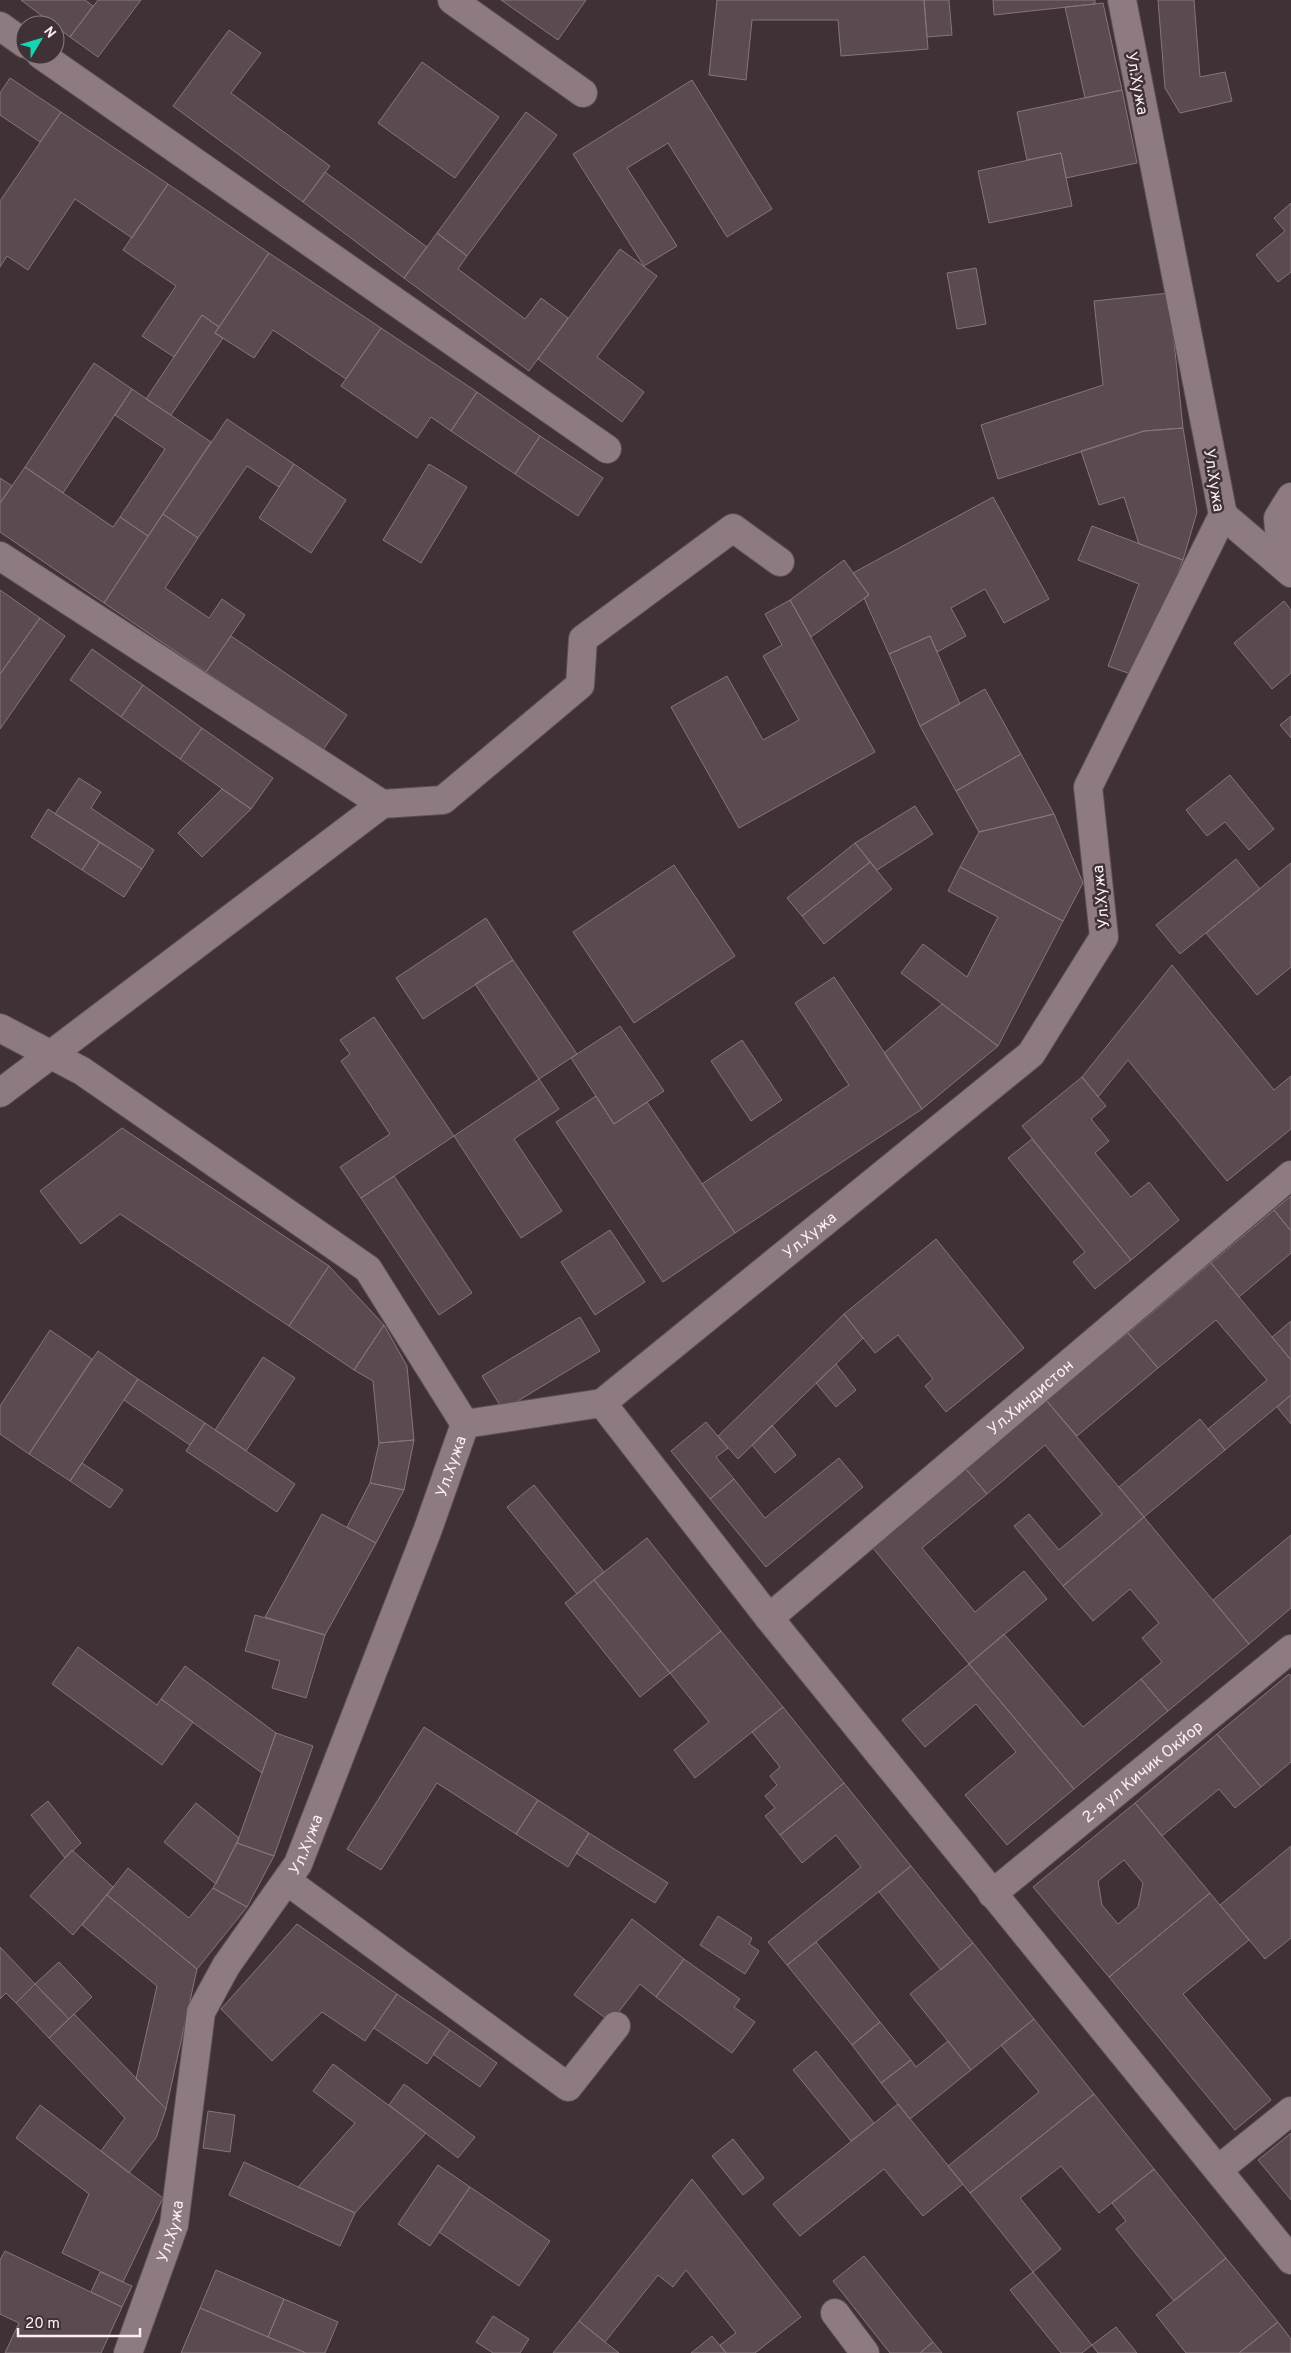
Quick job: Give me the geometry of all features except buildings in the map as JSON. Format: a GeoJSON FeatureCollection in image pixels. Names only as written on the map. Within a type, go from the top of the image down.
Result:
{"type":"FeatureCollection","features":[{"type":"Feature","properties":{"kind":"street"},"geometry":{"type":"LineString","coordinates":[[452,0],[583,93]]}},
{"type":"Feature","properties":{"kind":"street","name":"Ул.Хужа"},"geometry":{"type":"LineString","coordinates":[[128,2353],[174,2225],[202,2012],[226,1966],[298,1864],[428,1529],[465,1424],[602,1403],[1031,1054],[1104,938],[1088,787],[1223,515],[1122,0]]}},
{"type":"Feature","properties":{"kind":"street"},"geometry":{"type":"LineString","coordinates":[[0,26],[15,37]]}},
{"type":"Feature","properties":{"kind":"street"},"geometry":{"type":"LineString","coordinates":[[55,65],[607,449]]}},
{"type":"Feature","properties":{"kind":"street"},"geometry":{"type":"LineString","coordinates":[[1286,569],[1278,518],[1291,498]]}},
{"type":"Feature","properties":{"kind":"street"},"geometry":{"type":"LineString","coordinates":[[1223,515],[1286,569]]}},
{"type":"Feature","properties":{"kind":"street"},"geometry":{"type":"LineString","coordinates":[[0,1092],[382,804],[443,800],[580,685],[583,639],[733,528],[780,562]]}},
{"type":"Feature","properties":{"kind":"street"},"geometry":{"type":"LineString","coordinates":[[0,556],[382,804]]}},
{"type":"Feature","properties":{"kind":"street"},"geometry":{"type":"LineString","coordinates":[[0,1028],[82,1071],[368,1269],[465,1424]]}},
{"type":"Feature","properties":{"kind":"street","name":"Ул.Хиндистон"},"geometry":{"type":"LineString","coordinates":[[769,1618],[1291,1175]]}},
{"type":"Feature","properties":{"kind":"street"},"geometry":{"type":"LineString","coordinates":[[602,1403],[769,1618],[992,1894],[1219,2169],[1291,2260]]}},
{"type":"Feature","properties":{"kind":"street","name":"2-я ул Кичик Окйор"},"geometry":{"type":"LineString","coordinates":[[992,1894],[1291,1648]]}},
{"type":"Feature","properties":{"kind":"street"},"geometry":{"type":"LineString","coordinates":[[287,1881],[568,2087],[616,2026]]}},
{"type":"Feature","properties":{"kind":"street"},"geometry":{"type":"LineString","coordinates":[[1219,2169],[1291,2111]]}},
{"type":"Feature","properties":{"kind":"street"},"geometry":{"type":"LineString","coordinates":[[836,2313],[865,2353]]}}]}
